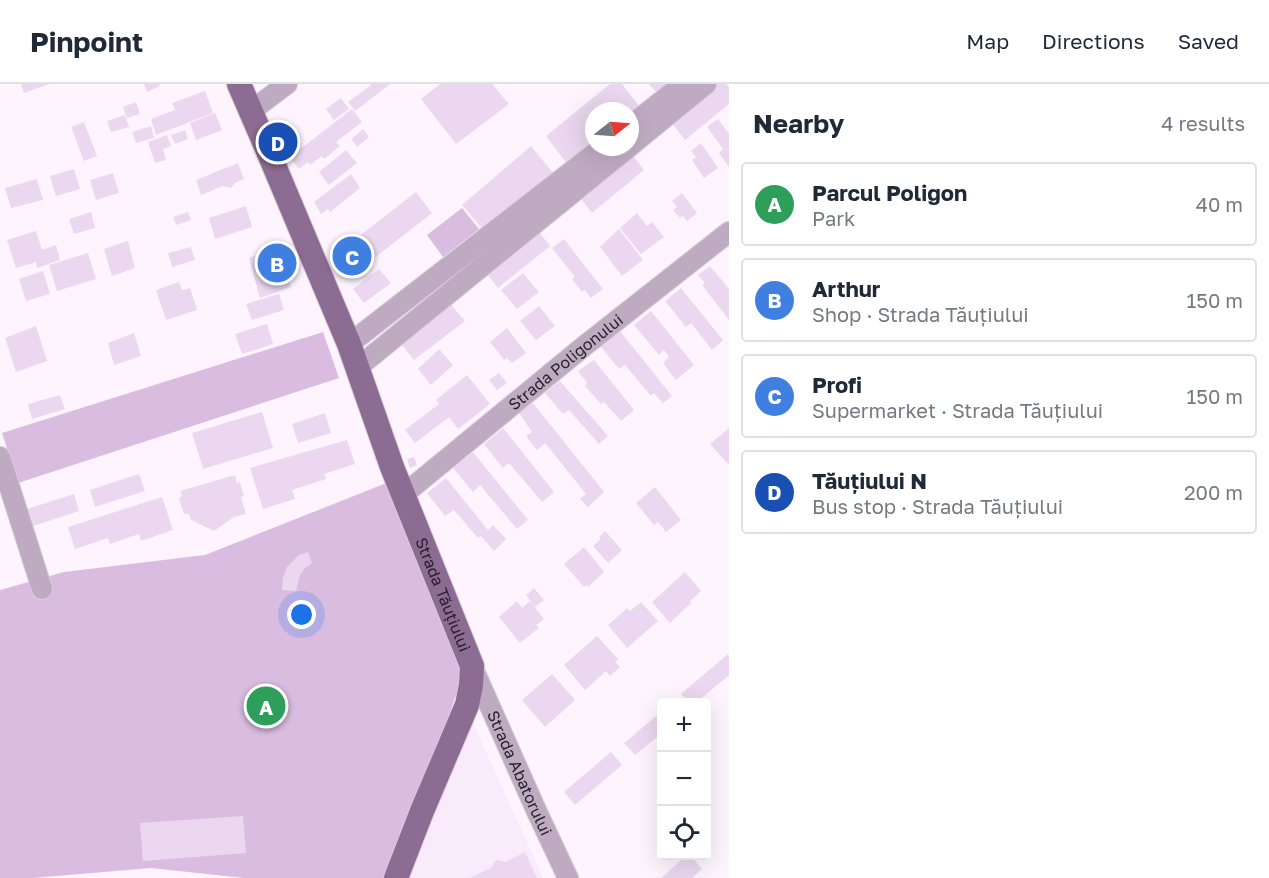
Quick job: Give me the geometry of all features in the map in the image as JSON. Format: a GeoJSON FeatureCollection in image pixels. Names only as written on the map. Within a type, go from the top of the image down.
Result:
{"type":"FeatureCollection","features":[{"type":"Feature","properties":{"kind":"main road","name":"Strada Tăuțiului"},"geometry":{"type":"LineString","coordinates":[[239,84],[349,344],[392,467],[472,666],[467,705],[396,878]]}},
{"type":"Feature","properties":{"kind":"street"},"geometry":{"type":"LineString","coordinates":[[252,111],[287,84]]}},
{"type":"Feature","properties":{"kind":"street"},"geometry":{"type":"LineString","coordinates":[[639,119],[683,84]]}},
{"type":"Feature","properties":{"kind":"street"},"geometry":{"type":"LineString","coordinates":[[639,140],[706,84]]}},
{"type":"Feature","properties":{"kind":"street"},"geometry":{"type":"LineString","coordinates":[[349,344],[591,156]]}},
{"type":"Feature","properties":{"kind":"street"},"geometry":{"type":"LineString","coordinates":[[357,368],[619,156]]}},
{"type":"Feature","properties":{"kind":"street","name":"Strada Poligonului"},"geometry":{"type":"LineString","coordinates":[[403,495],[583,347],[729,232]]}},
{"type":"Feature","properties":{"kind":"street"},"geometry":{"type":"LineString","coordinates":[[0,457],[42,589]]}},
{"type":"Feature","properties":{"kind":"street","name":"Strada Abatorului"},"geometry":{"type":"LineString","coordinates":[[472,666],[568,878]]}},
{"type":"Feature","properties":{"kind":"shaded area"},"geometry":{"type":"Polygon","coordinates":[[[462,208],[479,229],[443,257],[427,235],[462,208]]]}},
{"type":"Feature","properties":{"kind":"shaded area"},"geometry":{"type":"Polygon","coordinates":[[[323,332],[339,378],[18,483],[2,433],[323,332]]]}},
{"type":"Feature","properties":{"kind":"shaded area"},"geometry":{"type":"Polygon","coordinates":[[[389,482],[464,670],[435,758],[389,878],[244,878],[151,868],[33,878],[0,878],[0,590],[64,572],[205,555],[389,482]]]}},
{"type":"Feature","properties":{"kind":"shaded area"},"geometry":{"type":"Polygon","coordinates":[[[472,721],[543,878],[407,878],[472,721]]]}},
{"type":"Feature","properties":{"kind":"building"},"geometry":{"type":"Polygon","coordinates":[[[21,84],[49,84],[24,93],[21,84]]]}},
{"type":"Feature","properties":{"kind":"building"},"geometry":{"type":"Polygon","coordinates":[[[144,84],[159,84],[160,86],[147,92],[144,84]]]}},
{"type":"Feature","properties":{"kind":"building"},"geometry":{"type":"Polygon","coordinates":[[[371,84],[390,84],[355,111],[348,102],[371,84]]]}},
{"type":"Feature","properties":{"kind":"building"},"geometry":{"type":"Polygon","coordinates":[[[440,84],[492,84],[509,104],[456,144],[421,99],[440,84]]]}},
{"type":"Feature","properties":{"kind":"building"},"geometry":{"type":"Polygon","coordinates":[[[610,84],[622,84],[636,102],[588,102],[610,84]]]}},
{"type":"Feature","properties":{"kind":"building"},"geometry":{"type":"Polygon","coordinates":[[[649,84],[666,84],[656,92],[649,84]]]}},
{"type":"Feature","properties":{"kind":"building"},"geometry":{"type":"Polygon","coordinates":[[[717,84],[726,84],[729,87],[729,104],[685,140],[671,122],[717,84]]]}},
{"type":"Feature","properties":{"kind":"building"},"geometry":{"type":"Polygon","coordinates":[[[205,91],[213,113],[156,135],[151,119],[175,110],[172,103],[205,91]]]}},
{"type":"Feature","properties":{"kind":"building"},"geometry":{"type":"Polygon","coordinates":[[[341,98],[349,109],[334,120],[326,109],[341,98]]]}},
{"type":"Feature","properties":{"kind":"building"},"geometry":{"type":"Polygon","coordinates":[[[136,102],[140,114],[127,118],[123,107],[136,102]]]}},
{"type":"Feature","properties":{"kind":"building"},"geometry":{"type":"Polygon","coordinates":[[[585,104],[585,151],[568,165],[546,136],[585,104]]]}},
{"type":"Feature","properties":{"kind":"building"},"geometry":{"type":"Polygon","coordinates":[[[352,109],[362,122],[336,142],[340,146],[324,159],[322,156],[310,165],[308,162],[299,169],[290,157],[352,109]]]}},
{"type":"Feature","properties":{"kind":"building"},"geometry":{"type":"Polygon","coordinates":[[[215,113],[222,130],[196,140],[190,123],[215,113]]]}},
{"type":"Feature","properties":{"kind":"building"},"geometry":{"type":"Polygon","coordinates":[[[125,115],[129,127],[111,132],[107,121],[125,115]]]}},
{"type":"Feature","properties":{"kind":"building"},"geometry":{"type":"Polygon","coordinates":[[[718,119],[729,134],[729,167],[719,153],[723,149],[707,127],[718,119]]]}},
{"type":"Feature","properties":{"kind":"building"},"geometry":{"type":"Polygon","coordinates":[[[84,122],[97,156],[84,161],[71,127],[84,122]]]}},
{"type":"Feature","properties":{"kind":"building"},"geometry":{"type":"Polygon","coordinates":[[[151,126],[154,138],[136,143],[132,132],[151,126]]]}},
{"type":"Feature","properties":{"kind":"building"},"geometry":{"type":"Polygon","coordinates":[[[363,129],[369,137],[357,147],[351,139],[363,129]]]}},
{"type":"Feature","properties":{"kind":"building"},"geometry":{"type":"Polygon","coordinates":[[[185,130],[188,139],[175,144],[171,135],[185,130]]]}},
{"type":"Feature","properties":{"kind":"building"},"geometry":{"type":"Polygon","coordinates":[[[167,135],[171,146],[163,149],[166,160],[155,163],[148,142],[167,135]]]}},
{"type":"Feature","properties":{"kind":"building"},"geometry":{"type":"Polygon","coordinates":[[[701,143],[718,168],[704,178],[692,160],[696,157],[691,151],[701,143]]]}},
{"type":"Feature","properties":{"kind":"building"},"geometry":{"type":"Polygon","coordinates":[[[531,146],[554,174],[485,232],[462,205],[531,146]]]}},
{"type":"Feature","properties":{"kind":"building"},"geometry":{"type":"Polygon","coordinates":[[[346,150],[357,163],[329,185],[319,172],[346,150]]]}},
{"type":"Feature","properties":{"kind":"building"},"geometry":{"type":"Polygon","coordinates":[[[625,156],[633,156],[644,170],[592,213],[578,195],[625,156]]]}},
{"type":"Feature","properties":{"kind":"building"},"geometry":{"type":"Polygon","coordinates":[[[238,163],[244,179],[235,183],[231,188],[223,186],[201,195],[196,180],[238,163]]]}},
{"type":"Feature","properties":{"kind":"building"},"geometry":{"type":"Polygon","coordinates":[[[74,169],[80,189],[56,196],[50,176],[74,169]]]}},
{"type":"Feature","properties":{"kind":"building"},"geometry":{"type":"Polygon","coordinates":[[[113,173],[119,193],[96,200],[90,180],[113,173]]]}},
{"type":"Feature","properties":{"kind":"building"},"geometry":{"type":"Polygon","coordinates":[[[351,174],[360,188],[330,212],[328,209],[321,214],[314,202],[351,174]]]}},
{"type":"Feature","properties":{"kind":"building"},"geometry":{"type":"Polygon","coordinates":[[[37,179],[43,200],[11,208],[5,188],[37,179]]]}},
{"type":"Feature","properties":{"kind":"building"},"geometry":{"type":"Polygon","coordinates":[[[416,192],[432,213],[355,273],[339,252],[416,192]]]}},
{"type":"Feature","properties":{"kind":"building"},"geometry":{"type":"Polygon","coordinates":[[[682,193],[697,213],[687,221],[683,216],[680,218],[673,210],[677,207],[672,201],[682,193]]]}},
{"type":"Feature","properties":{"kind":"building"},"geometry":{"type":"Polygon","coordinates":[[[246,206],[252,227],[215,239],[209,218],[246,206]]]}},
{"type":"Feature","properties":{"kind":"building"},"geometry":{"type":"Polygon","coordinates":[[[91,212],[95,228],[74,234],[69,219],[91,212]]]}},
{"type":"Feature","properties":{"kind":"building"},"geometry":{"type":"Polygon","coordinates":[[[188,212],[191,220],[176,225],[173,217],[188,212]]]}},
{"type":"Feature","properties":{"kind":"building"},"geometry":{"type":"Polygon","coordinates":[[[637,213],[647,226],[652,222],[664,237],[641,254],[620,228],[637,213]]]}},
{"type":"Feature","properties":{"kind":"building"},"geometry":{"type":"Polygon","coordinates":[[[536,228],[550,246],[498,288],[484,270],[536,228]]]}},
{"type":"Feature","properties":{"kind":"building"},"geometry":{"type":"Polygon","coordinates":[[[619,229],[643,260],[622,276],[600,247],[619,229]]]}},
{"type":"Feature","properties":{"kind":"building"},"geometry":{"type":"Polygon","coordinates":[[[36,231],[42,250],[56,245],[60,260],[37,268],[36,262],[16,268],[7,240],[36,231]]]}},
{"type":"Feature","properties":{"kind":"building"},"geometry":{"type":"Polygon","coordinates":[[[564,239],[603,289],[591,298],[585,290],[582,292],[572,279],[575,277],[552,248],[564,239]]]}},
{"type":"Feature","properties":{"kind":"building"},"geometry":{"type":"Polygon","coordinates":[[[128,241],[135,268],[112,276],[104,249],[128,241]]]}},
{"type":"Feature","properties":{"kind":"building"},"geometry":{"type":"Polygon","coordinates":[[[191,247],[195,260],[172,267],[168,253],[191,247]]]}},
{"type":"Feature","properties":{"kind":"building"},"geometry":{"type":"Polygon","coordinates":[[[279,248],[291,287],[260,298],[249,258],[279,248]]]}},
{"type":"Feature","properties":{"kind":"building"},"geometry":{"type":"Polygon","coordinates":[[[88,253],[96,279],[57,291],[49,265],[88,253]]]}},
{"type":"Feature","properties":{"kind":"building"},"geometry":{"type":"Polygon","coordinates":[[[710,266],[729,289],[729,320],[702,285],[705,283],[698,275],[710,266]]]}},
{"type":"Feature","properties":{"kind":"building"},"geometry":{"type":"Polygon","coordinates":[[[379,269],[391,283],[364,303],[353,289],[379,269]]]}},
{"type":"Feature","properties":{"kind":"building"},"geometry":{"type":"Polygon","coordinates":[[[43,271],[50,294],[26,301],[19,279],[43,271]]]}},
{"type":"Feature","properties":{"kind":"building"},"geometry":{"type":"Polygon","coordinates":[[[523,273],[539,292],[517,309],[501,290],[523,273]]]}},
{"type":"Feature","properties":{"kind":"building"},"geometry":{"type":"Polygon","coordinates":[[[179,282],[182,290],[190,288],[197,310],[166,320],[156,290],[179,282]]]}},
{"type":"Feature","properties":{"kind":"building"},"geometry":{"type":"Polygon","coordinates":[[[681,288],[723,340],[712,350],[691,323],[686,327],[665,301],[681,288]]]}},
{"type":"Feature","properties":{"kind":"building"},"geometry":{"type":"Polygon","coordinates":[[[279,294],[284,310],[252,320],[246,304],[279,294]]]}},
{"type":"Feature","properties":{"kind":"building"},"geometry":{"type":"Polygon","coordinates":[[[448,301],[465,321],[414,360],[398,340],[448,301]]]}},
{"type":"Feature","properties":{"kind":"building"},"geometry":{"type":"Polygon","coordinates":[[[539,306],[555,326],[536,340],[520,321],[539,306]]]}},
{"type":"Feature","properties":{"kind":"building"},"geometry":{"type":"Polygon","coordinates":[[[651,311],[694,365],[676,380],[663,363],[669,357],[664,350],[659,355],[634,325],[651,311]]]}},
{"type":"Feature","properties":{"kind":"building"},"geometry":{"type":"Polygon","coordinates":[[[267,324],[273,344],[242,354],[235,334],[267,324]]]}},
{"type":"Feature","properties":{"kind":"building"},"geometry":{"type":"Polygon","coordinates":[[[36,326],[47,361],[16,372],[5,338],[36,326]]]}},
{"type":"Feature","properties":{"kind":"building"},"geometry":{"type":"Polygon","coordinates":[[[507,328],[526,353],[512,363],[507,358],[504,360],[490,342],[507,328]]]}},
{"type":"Feature","properties":{"kind":"building"},"geometry":{"type":"Polygon","coordinates":[[[620,331],[672,396],[663,403],[654,393],[651,396],[625,365],[619,369],[600,346],[620,331]]]}},
{"type":"Feature","properties":{"kind":"building"},"geometry":{"type":"Polygon","coordinates":[[[134,333],[141,356],[114,365],[108,343],[134,333]]]}},
{"type":"Feature","properties":{"kind":"building"},"geometry":{"type":"Polygon","coordinates":[[[439,349],[453,365],[431,385],[418,369],[439,349]]]}},
{"type":"Feature","properties":{"kind":"building"},"geometry":{"type":"Polygon","coordinates":[[[594,360],[634,410],[621,421],[585,386],[587,383],[578,371],[594,360]]]}},
{"type":"Feature","properties":{"kind":"building"},"geometry":{"type":"Polygon","coordinates":[[[499,373],[507,383],[497,390],[489,380],[499,373]]]}},
{"type":"Feature","properties":{"kind":"building"},"geometry":{"type":"Polygon","coordinates":[[[467,375],[490,404],[458,429],[449,417],[415,443],[405,430],[439,404],[436,400],[467,375]]]}},
{"type":"Feature","properties":{"kind":"building"},"geometry":{"type":"Polygon","coordinates":[[[560,381],[608,436],[599,444],[569,410],[563,414],[545,393],[560,381]]]}},
{"type":"Feature","properties":{"kind":"building"},"geometry":{"type":"Polygon","coordinates":[[[60,395],[65,409],[32,419],[28,404],[60,395]]]}},
{"type":"Feature","properties":{"kind":"building"},"geometry":{"type":"Polygon","coordinates":[[[533,403],[604,492],[588,507],[580,499],[586,494],[545,443],[537,450],[526,436],[532,432],[519,413],[533,403]]]}},
{"type":"Feature","properties":{"kind":"building"},"geometry":{"type":"Polygon","coordinates":[[[262,412],[273,448],[203,469],[192,433],[262,412]]]}},
{"type":"Feature","properties":{"kind":"building"},"geometry":{"type":"Polygon","coordinates":[[[325,413],[331,433],[298,443],[292,424],[325,413]]]}},
{"type":"Feature","properties":{"kind":"building"},"geometry":{"type":"Polygon","coordinates":[[[503,428],[554,492],[542,502],[509,463],[503,468],[484,444],[503,428]]]}},
{"type":"Feature","properties":{"kind":"building"},"geometry":{"type":"Polygon","coordinates":[[[729,428],[729,465],[710,444],[729,428]]]}},
{"type":"Feature","properties":{"kind":"building"},"geometry":{"type":"Polygon","coordinates":[[[347,440],[355,464],[324,474],[326,479],[292,490],[295,499],[263,509],[250,468],[347,440]]]}},
{"type":"Feature","properties":{"kind":"building"},"geometry":{"type":"Polygon","coordinates":[[[473,452],[528,520],[517,529],[480,485],[473,492],[453,468],[473,452]]]}},
{"type":"Feature","properties":{"kind":"building"},"geometry":{"type":"Polygon","coordinates":[[[414,457],[417,465],[410,468],[407,459],[414,457]]]}},
{"type":"Feature","properties":{"kind":"building"},"geometry":{"type":"Polygon","coordinates":[[[139,474],[145,491],[95,507],[90,490],[139,474]]]}},
{"type":"Feature","properties":{"kind":"building"},"geometry":{"type":"Polygon","coordinates":[[[235,475],[237,483],[240,482],[244,496],[241,497],[246,514],[234,517],[214,531],[191,520],[189,514],[184,514],[179,498],[182,496],[180,491],[235,475]]]}},
{"type":"Feature","properties":{"kind":"building"},"geometry":{"type":"Polygon","coordinates":[[[446,478],[488,530],[493,525],[506,539],[494,551],[481,536],[478,538],[454,510],[445,516],[427,493],[446,478]]]}},
{"type":"Feature","properties":{"kind":"building"},"geometry":{"type":"Polygon","coordinates":[[[655,487],[681,520],[666,532],[658,522],[654,525],[636,503],[655,487]]]}},
{"type":"Feature","properties":{"kind":"building"},"geometry":{"type":"Polygon","coordinates":[[[74,494],[79,511],[30,527],[24,510],[74,494]]]}},
{"type":"Feature","properties":{"kind":"building"},"geometry":{"type":"Polygon","coordinates":[[[162,497],[173,530],[141,541],[139,534],[110,544],[108,538],[75,549],[68,527],[162,497]]]}},
{"type":"Feature","properties":{"kind":"building"},"geometry":{"type":"Polygon","coordinates":[[[605,531],[622,550],[608,563],[593,546],[601,539],[599,537],[605,531]]]}},
{"type":"Feature","properties":{"kind":"building"},"geometry":{"type":"Polygon","coordinates":[[[584,547],[604,572],[588,587],[586,585],[584,587],[564,564],[584,547]]]}},
{"type":"Feature","properties":{"kind":"building"},"geometry":{"type":"Polygon","coordinates":[[[308,552],[312,563],[300,575],[296,591],[282,590],[287,567],[299,555],[308,552]]]}},
{"type":"Feature","properties":{"kind":"building"},"geometry":{"type":"Polygon","coordinates":[[[685,572],[701,591],[670,623],[652,602],[685,572]]]}},
{"type":"Feature","properties":{"kind":"building"},"geometry":{"type":"Polygon","coordinates":[[[534,588],[544,600],[535,607],[526,595],[534,588]]]}},
{"type":"Feature","properties":{"kind":"building"},"geometry":{"type":"Polygon","coordinates":[[[517,601],[522,608],[530,601],[544,619],[536,625],[539,628],[520,643],[499,617],[517,601]]]}},
{"type":"Feature","properties":{"kind":"building"},"geometry":{"type":"Polygon","coordinates":[[[641,602],[658,621],[627,648],[608,625],[627,608],[630,611],[641,602]]]}},
{"type":"Feature","properties":{"kind":"building"},"geometry":{"type":"Polygon","coordinates":[[[597,636],[618,659],[615,662],[620,667],[610,676],[606,671],[585,690],[564,665],[597,636]]]}},
{"type":"Feature","properties":{"kind":"building"},"geometry":{"type":"Polygon","coordinates":[[[728,654],[729,675],[702,698],[684,698],[681,694],[728,654]]]}},
{"type":"Feature","properties":{"kind":"building"},"geometry":{"type":"Polygon","coordinates":[[[552,674],[575,700],[545,727],[522,700],[552,674]]]}},
{"type":"Feature","properties":{"kind":"building"},"geometry":{"type":"Polygon","coordinates":[[[657,715],[657,737],[635,755],[624,743],[657,715]]]}},
{"type":"Feature","properties":{"kind":"building"},"geometry":{"type":"Polygon","coordinates":[[[611,752],[622,765],[575,805],[564,792],[611,752]]]}},
{"type":"Feature","properties":{"kind":"building"},"geometry":{"type":"Polygon","coordinates":[[[243,816],[246,853],[143,861],[140,823],[243,816]]]}},
{"type":"Feature","properties":{"kind":"building"},"geometry":{"type":"Polygon","coordinates":[[[525,852],[537,878],[470,878],[491,868],[496,860],[505,862],[525,852]]]}},
{"type":"Feature","properties":{"kind":"building"},"geometry":{"type":"Polygon","coordinates":[[[681,860],[694,860],[702,869],[692,878],[661,878],[681,860]]]}},
{"type":"Feature","properties":{"kind":"place","name":"Tăuțiului N"},"geometry":{"type":"Point","coordinates":[278,142]}},
{"type":"Feature","properties":{"kind":"place","name":"Profi"},"geometry":{"type":"Point","coordinates":[352,256]}},
{"type":"Feature","properties":{"kind":"place","name":"Arthur"},"geometry":{"type":"Point","coordinates":[277,263]}},
{"type":"Feature","properties":{"kind":"place","name":"Parcul Poligon"},"geometry":{"type":"Point","coordinates":[266,706]}}]}
